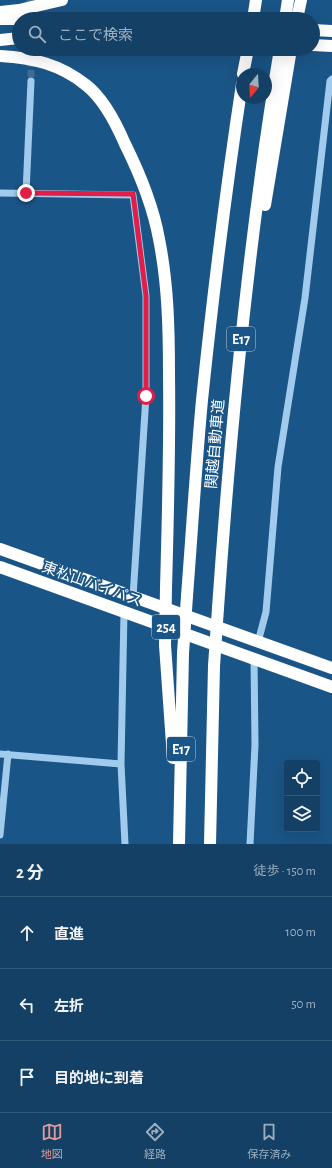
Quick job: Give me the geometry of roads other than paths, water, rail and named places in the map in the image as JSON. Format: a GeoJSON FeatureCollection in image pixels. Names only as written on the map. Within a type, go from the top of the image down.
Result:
{"type":"FeatureCollection","features":[{"type":"Feature","properties":{"kind":"highway"},"geometry":{"type":"LineString","coordinates":[[0,12],[19,10],[62,0]]}},
{"type":"Feature","properties":{"kind":"highway"},"geometry":{"type":"LineString","coordinates":[[254,12],[256,0]]}},
{"type":"Feature","properties":{"kind":"highway"},"geometry":{"type":"LineString","coordinates":[[288,12],[294,1]]}},
{"type":"Feature","properties":{"kind":"highway"},"geometry":{"type":"LineString","coordinates":[[294,1],[296,12]]}},
{"type":"Feature","properties":{"kind":"highway"},"geometry":{"type":"LineString","coordinates":[[0,19],[12,19]]}},
{"type":"Feature","properties":{"kind":"highway"},"geometry":{"type":"LineString","coordinates":[[320,30],[332,31]]}},
{"type":"Feature","properties":{"kind":"highway"},"geometry":{"type":"LineString","coordinates":[[0,40],[12,39]]}},
{"type":"Feature","properties":{"kind":"highway"},"geometry":{"type":"LineString","coordinates":[[320,45],[332,46]]}},
{"type":"Feature","properties":{"kind":"highway"},"geometry":{"type":"LineString","coordinates":[[0,56],[24,58],[47,63],[68,72],[88,86],[102,102],[117,127],[133,160],[148,198],[159,238],[166,284],[169,333],[170,405],[165,645],[179,830]]}},
{"type":"Feature","properties":{"kind":"highway"},"geometry":{"type":"LineString","coordinates":[[245,68],[247,56]]}},
{"type":"Feature","properties":{"kind":"highway","name":"関越自動車道"},"geometry":{"type":"LineString","coordinates":[[210,844],[214,666],[234,404],[248,276],[281,71],[280,56]]}},
{"type":"Feature","properties":{"kind":"highway"},"geometry":{"type":"LineString","coordinates":[[281,71],[288,56]]}},
{"type":"Feature","properties":{"kind":"highway","name":"関越自動車道"},"geometry":{"type":"LineString","coordinates":[[179,844],[183,653],[202,400],[228,174],[239,104]]}},
{"type":"Feature","properties":{"kind":"highway","name":"東松山バイパス"},"geometry":{"type":"LineString","coordinates":[[0,548],[133,598],[332,668]]}},
{"type":"Feature","properties":{"kind":"highway","name":"東松山バイパス"},"geometry":{"type":"LineString","coordinates":[[0,567],[332,687]]}},
{"type":"Feature","properties":{"kind":"street"},"geometry":{"type":"LineString","coordinates":[[258,642],[266,612],[278,467],[305,298],[330,81],[332,79]]}},
{"type":"Feature","properties":{"kind":"street"},"geometry":{"type":"LineString","coordinates":[[26,193],[31,81]]}},
{"type":"Feature","properties":{"kind":"street"},"geometry":{"type":"LineString","coordinates":[[0,192],[133,194],[146,296],[146,396],[133,598]]}},
{"type":"Feature","properties":{"kind":"street"},"geometry":{"type":"LineString","coordinates":[[124,612],[121,764],[125,844]]}},
{"type":"Feature","properties":{"kind":"street"},"geometry":{"type":"LineString","coordinates":[[250,844],[254,745],[254,658]]}},
{"type":"Feature","properties":{"kind":"street"},"geometry":{"type":"LineString","coordinates":[[0,754],[121,764]]}},
{"type":"Feature","properties":{"kind":"street"},"geometry":{"type":"LineString","coordinates":[[0,835],[8,754]]}},
{"type":"Feature","properties":{"kind":"tunnel"},"geometry":{"type":"LineString","coordinates":[[30,0],[30,12]]}},
{"type":"Feature","properties":{"kind":"tunnel"},"geometry":{"type":"LineString","coordinates":[[31,56],[31,81]]}}]}
